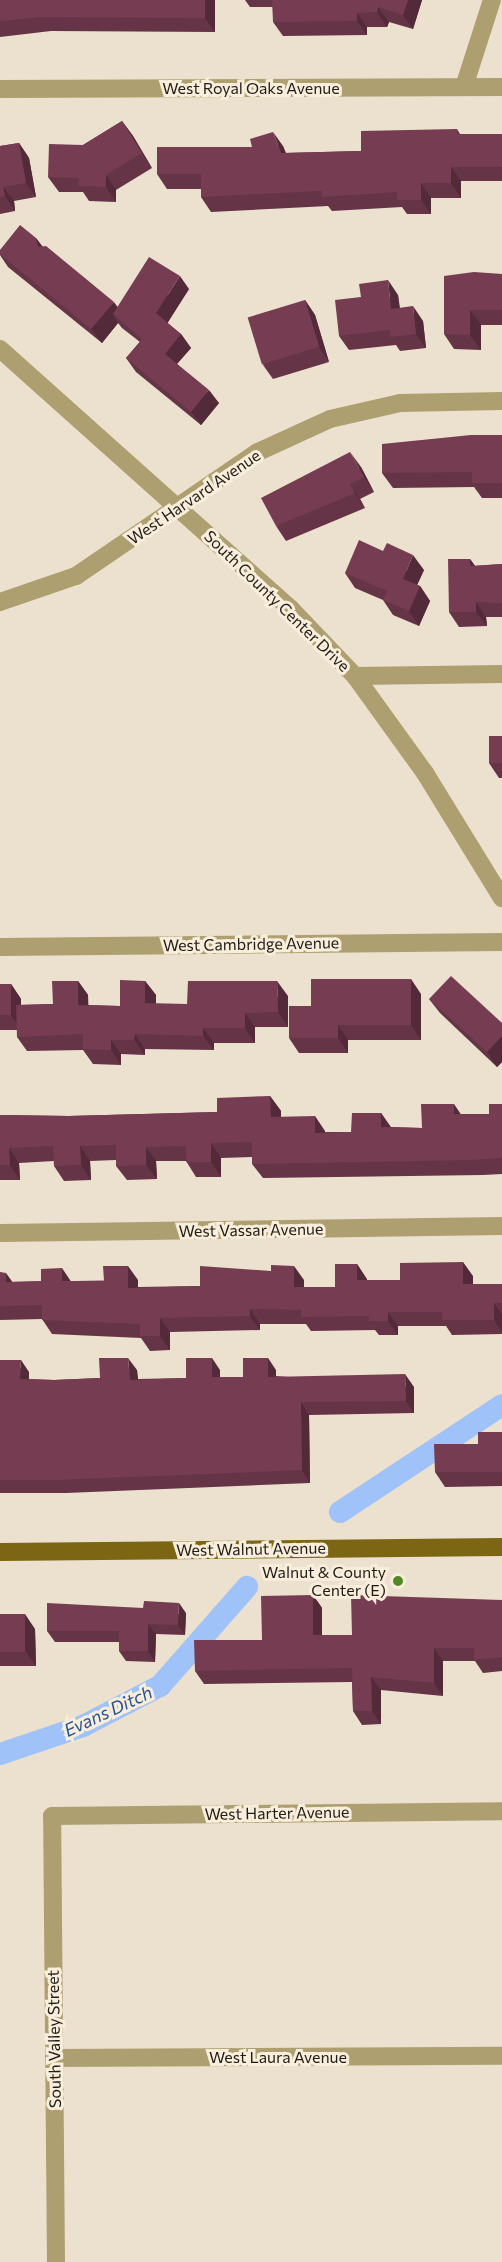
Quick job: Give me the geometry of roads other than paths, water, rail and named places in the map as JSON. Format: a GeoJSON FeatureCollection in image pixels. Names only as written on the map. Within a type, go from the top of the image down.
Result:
{"type":"FeatureCollection","features":[{"type":"Feature","properties":{"kind":"main road","name":"West Walnut Avenue"},"geometry":{"type":"LineString","coordinates":[[0,1552],[502,1547]]}},
{"type":"Feature","properties":{"kind":"street"},"geometry":{"type":"LineString","coordinates":[[464,87],[492,0]]}},
{"type":"Feature","properties":{"kind":"street","name":"West Royal Oaks Avenue"},"geometry":{"type":"LineString","coordinates":[[0,89],[502,87]]}},
{"type":"Feature","properties":{"kind":"street","name":"South County Center Drive"},"geometry":{"type":"LineString","coordinates":[[0,349],[180,508],[355,676],[425,773],[502,898]]}},
{"type":"Feature","properties":{"kind":"street","name":"West Harvard Avenue"},"geometry":{"type":"LineString","coordinates":[[0,602],[76,576],[180,508],[258,452],[330,419],[400,403],[502,401]]}},
{"type":"Feature","properties":{"kind":"street"},"geometry":{"type":"LineString","coordinates":[[355,676],[502,674]]}},
{"type":"Feature","properties":{"kind":"street","name":"West Cambridge Avenue"},"geometry":{"type":"LineString","coordinates":[[0,947],[502,942]]}},
{"type":"Feature","properties":{"kind":"street","name":"West Vassar Avenue"},"geometry":{"type":"LineString","coordinates":[[0,1233],[502,1226]]}},
{"type":"Feature","properties":{"kind":"street","name":"West Harter Avenue"},"geometry":{"type":"LineString","coordinates":[[52,1816],[502,1811]]}},
{"type":"Feature","properties":{"kind":"street","name":"South Valley Street"},"geometry":{"type":"LineString","coordinates":[[52,1816],[56,2262]]}},
{"type":"Feature","properties":{"kind":"street","name":"West Laura Avenue"},"geometry":{"type":"LineString","coordinates":[[54,2058],[502,2056]]}},
{"type":"Feature","properties":{"kind":"waterway","name":"Evans Ditch"},"geometry":{"type":"LineString","coordinates":[[340,1512],[502,1405]]}},
{"type":"Feature","properties":{"kind":"waterway","name":"Evans Ditch"},"geometry":{"type":"LineString","coordinates":[[0,1754],[83,1726],[160,1686],[247,1587]]}},
{"type":"Feature","properties":{"kind":"place","name":"Walnut & County Center (E)"},"geometry":{"type":"Point","coordinates":[398,1581]}}]}
